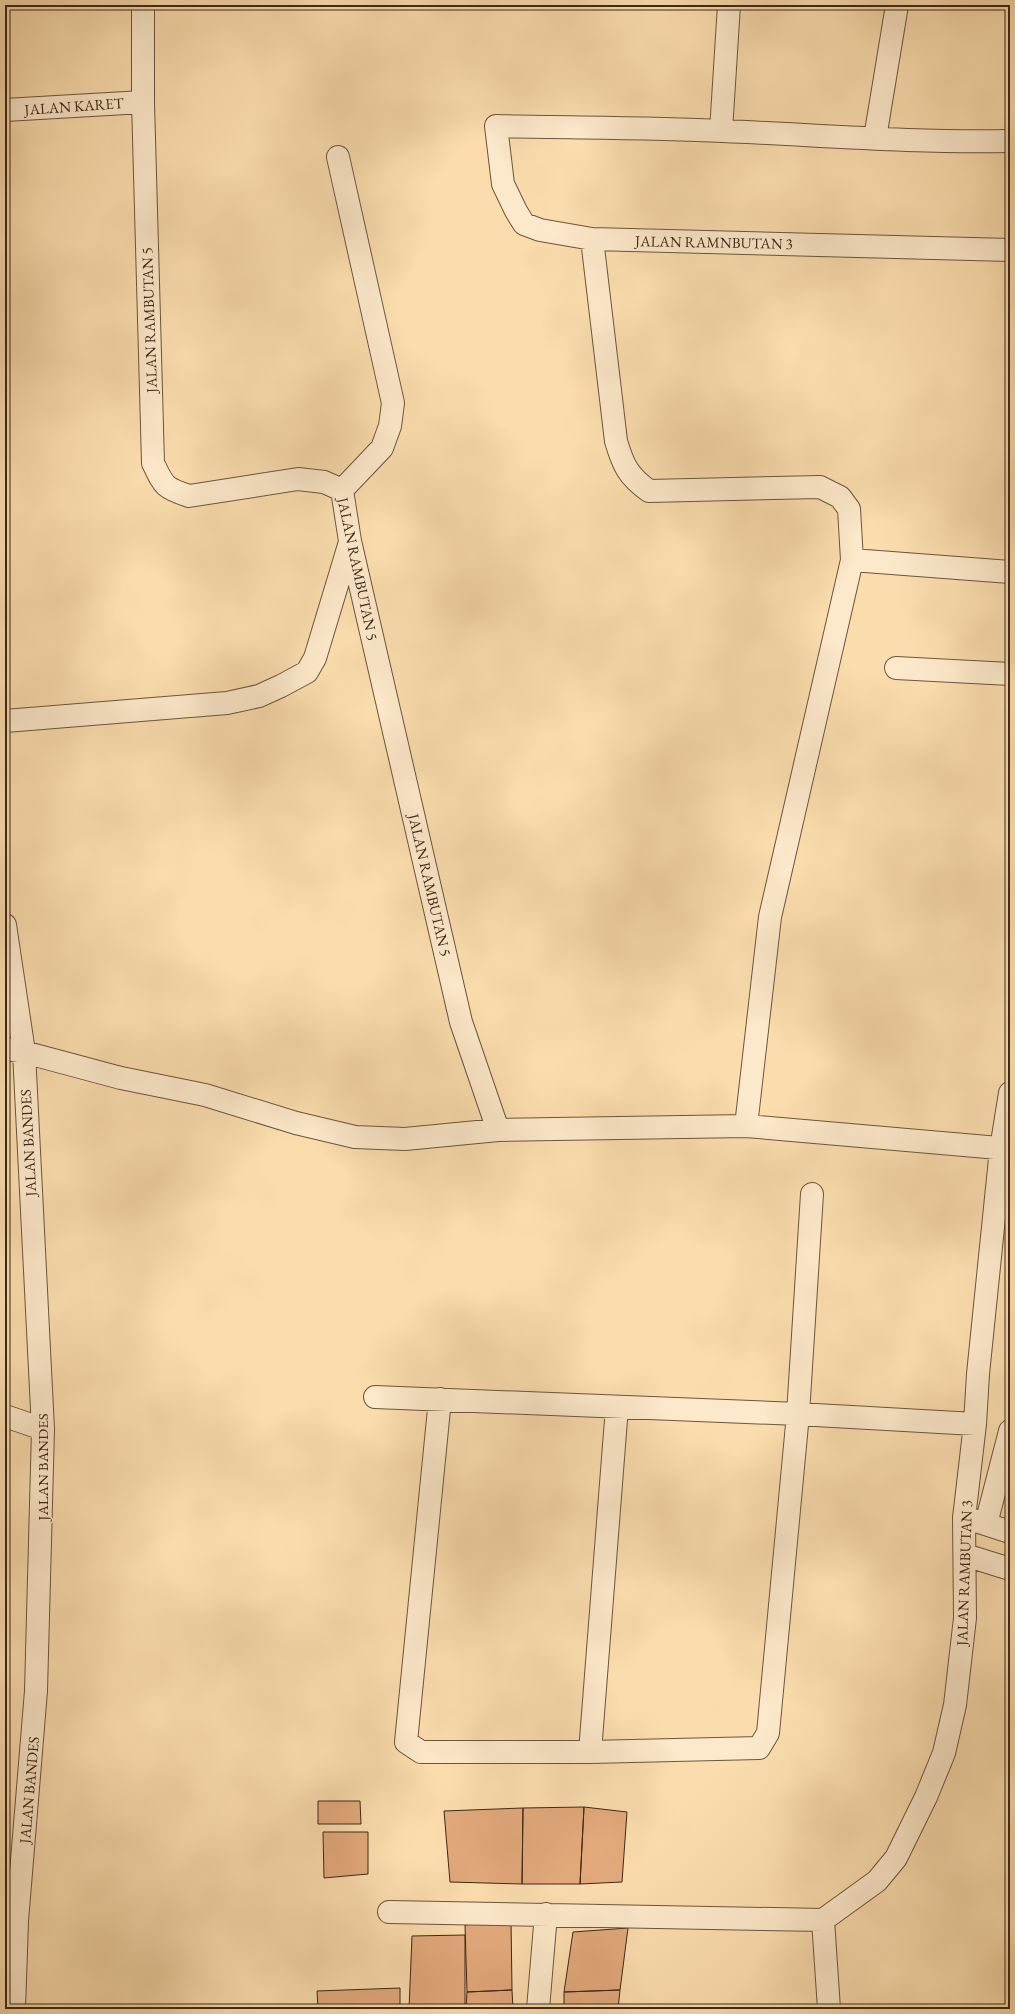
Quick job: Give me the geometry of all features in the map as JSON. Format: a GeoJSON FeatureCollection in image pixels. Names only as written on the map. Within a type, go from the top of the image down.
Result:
{"type":"FeatureCollection","features":[{"type":"Feature","properties":{"kind":"street","name":"JALAN RAMBUTAN 5"},"geometry":{"type":"LineString","coordinates":[[144,5],[143,102],[152,407],[151,447],[153,463],[163,484],[173,491],[189,496],[298,479],[324,482],[342,490],[350,541],[462,1022],[498,1130]]}},
{"type":"Feature","properties":{"kind":"street"},"geometry":{"type":"LineString","coordinates":[[729,5],[721,131],[875,138],[1010,141]]}},
{"type":"Feature","properties":{"kind":"street"},"geometry":{"type":"LineString","coordinates":[[875,138],[897,5]]}},
{"type":"Feature","properties":{"kind":"street","name":"JALAN KARET"},"geometry":{"type":"LineString","coordinates":[[5,110],[143,102]]}},
{"type":"Feature","properties":{"kind":"street","name":"JALAN RAMNBUTAN 3"},"geometry":{"type":"LineString","coordinates":[[721,131],[496,126],[503,184],[524,224],[540,230],[592,239],[1010,250]]}},
{"type":"Feature","properties":{"kind":"street"},"geometry":{"type":"LineString","coordinates":[[338,156],[393,403],[390,426],[382,448],[342,490]]}},
{"type":"Feature","properties":{"kind":"street"},"geometry":{"type":"LineString","coordinates":[[592,239],[616,441],[623,465],[635,482],[649,491],[820,487],[840,497],[849,510],[852,560],[770,917],[746,1126]]}},
{"type":"Feature","properties":{"kind":"street"},"geometry":{"type":"LineString","coordinates":[[5,721],[226,703],[259,696],[281,686],[307,672],[315,658],[350,541]]}},
{"type":"Feature","properties":{"kind":"street"},"geometry":{"type":"LineString","coordinates":[[852,560],[1010,572]]}},
{"type":"Feature","properties":{"kind":"street"},"geometry":{"type":"LineString","coordinates":[[896,668],[1010,674]]}},
{"type":"Feature","properties":{"kind":"street","name":"JALAN BANDES"},"geometry":{"type":"LineString","coordinates":[[5,925],[43,1429],[36,1690],[17,1921],[14,2009]]}},
{"type":"Feature","properties":{"kind":"street"},"geometry":{"type":"LineString","coordinates":[[14,1050],[121,1078],[204,1095],[296,1123],[355,1137],[404,1140],[498,1130],[746,1126],[1006,1149]]}},
{"type":"Feature","properties":{"kind":"street","name":"JALAN RAMBUTAN 3"},"geometry":{"type":"LineString","coordinates":[[823,1920],[877,1881],[896,1858],[944,1753],[955,1705],[961,1667],[965,1618],[964,1518],[975,1424],[978,1374],[1006,1149],[1010,1093]]}},
{"type":"Feature","properties":{"kind":"street"},"geometry":{"type":"LineString","coordinates":[[440,1400],[406,1742],[421,1752],[590,1752],[759,1748],[768,1733],[769,1725],[798,1414],[812,1194]]}},
{"type":"Feature","properties":{"kind":"street"},"geometry":{"type":"LineString","coordinates":[[375,1397],[798,1414],[975,1424]]}},
{"type":"Feature","properties":{"kind":"street"},"geometry":{"type":"LineString","coordinates":[[590,1752],[617,1407]]}},
{"type":"Feature","properties":{"kind":"street"},"geometry":{"type":"LineString","coordinates":[[5,1416],[43,1429]]}},
{"type":"Feature","properties":{"kind":"street"},"geometry":{"type":"LineString","coordinates":[[986,1524],[1010,1431]]}},
{"type":"Feature","properties":{"kind":"street"},"geometry":{"type":"LineString","coordinates":[[964,1518],[1010,1532]]}},
{"type":"Feature","properties":{"kind":"street"},"geometry":{"type":"LineString","coordinates":[[964,1555],[1010,1569]]}},
{"type":"Feature","properties":{"kind":"street"},"geometry":{"type":"LineString","coordinates":[[389,1912],[823,1920],[829,2009]]}},
{"type":"Feature","properties":{"kind":"street"},"geometry":{"type":"LineString","coordinates":[[538,2009],[546,1914]]}},
{"type":"Feature","properties":{"kind":"building"},"geometry":{"type":"Polygon","coordinates":[[[318,1801],[360,1801],[361,1824],[318,1824],[318,1801]]]}},
{"type":"Feature","properties":{"kind":"building"},"geometry":{"type":"Polygon","coordinates":[[[584,1807],[580,1884],[522,1884],[523,1808],[584,1807]]]}},
{"type":"Feature","properties":{"kind":"building"},"geometry":{"type":"Polygon","coordinates":[[[584,1807],[627,1812],[622,1882],[580,1884],[584,1807]]]}},
{"type":"Feature","properties":{"kind":"building"},"geometry":{"type":"Polygon","coordinates":[[[523,1808],[522,1884],[450,1882],[444,1811],[523,1808]]]}},
{"type":"Feature","properties":{"kind":"building"},"geometry":{"type":"Polygon","coordinates":[[[323,1832],[368,1832],[368,1874],[324,1878],[323,1832]]]}},
{"type":"Feature","properties":{"kind":"building"},"geometry":{"type":"Polygon","coordinates":[[[511,1920],[512,1990],[467,1992],[465,1925],[511,1920]]]}},
{"type":"Feature","properties":{"kind":"building"},"geometry":{"type":"Polygon","coordinates":[[[628,1928],[620,1990],[564,1992],[573,1932],[628,1928]]]}},
{"type":"Feature","properties":{"kind":"building"},"geometry":{"type":"Polygon","coordinates":[[[465,1935],[465,2009],[409,2009],[412,1936],[465,1935]]]}},
{"type":"Feature","properties":{"kind":"building"},"geometry":{"type":"Polygon","coordinates":[[[400,1988],[400,2009],[318,2009],[317,1991],[400,1988]]]}},
{"type":"Feature","properties":{"kind":"building"},"geometry":{"type":"Polygon","coordinates":[[[512,1990],[513,2009],[466,2009],[467,1992],[512,1990]]]}},
{"type":"Feature","properties":{"kind":"building"},"geometry":{"type":"Polygon","coordinates":[[[620,1990],[618,2009],[564,2009],[564,1992],[620,1990]]]}}]}
